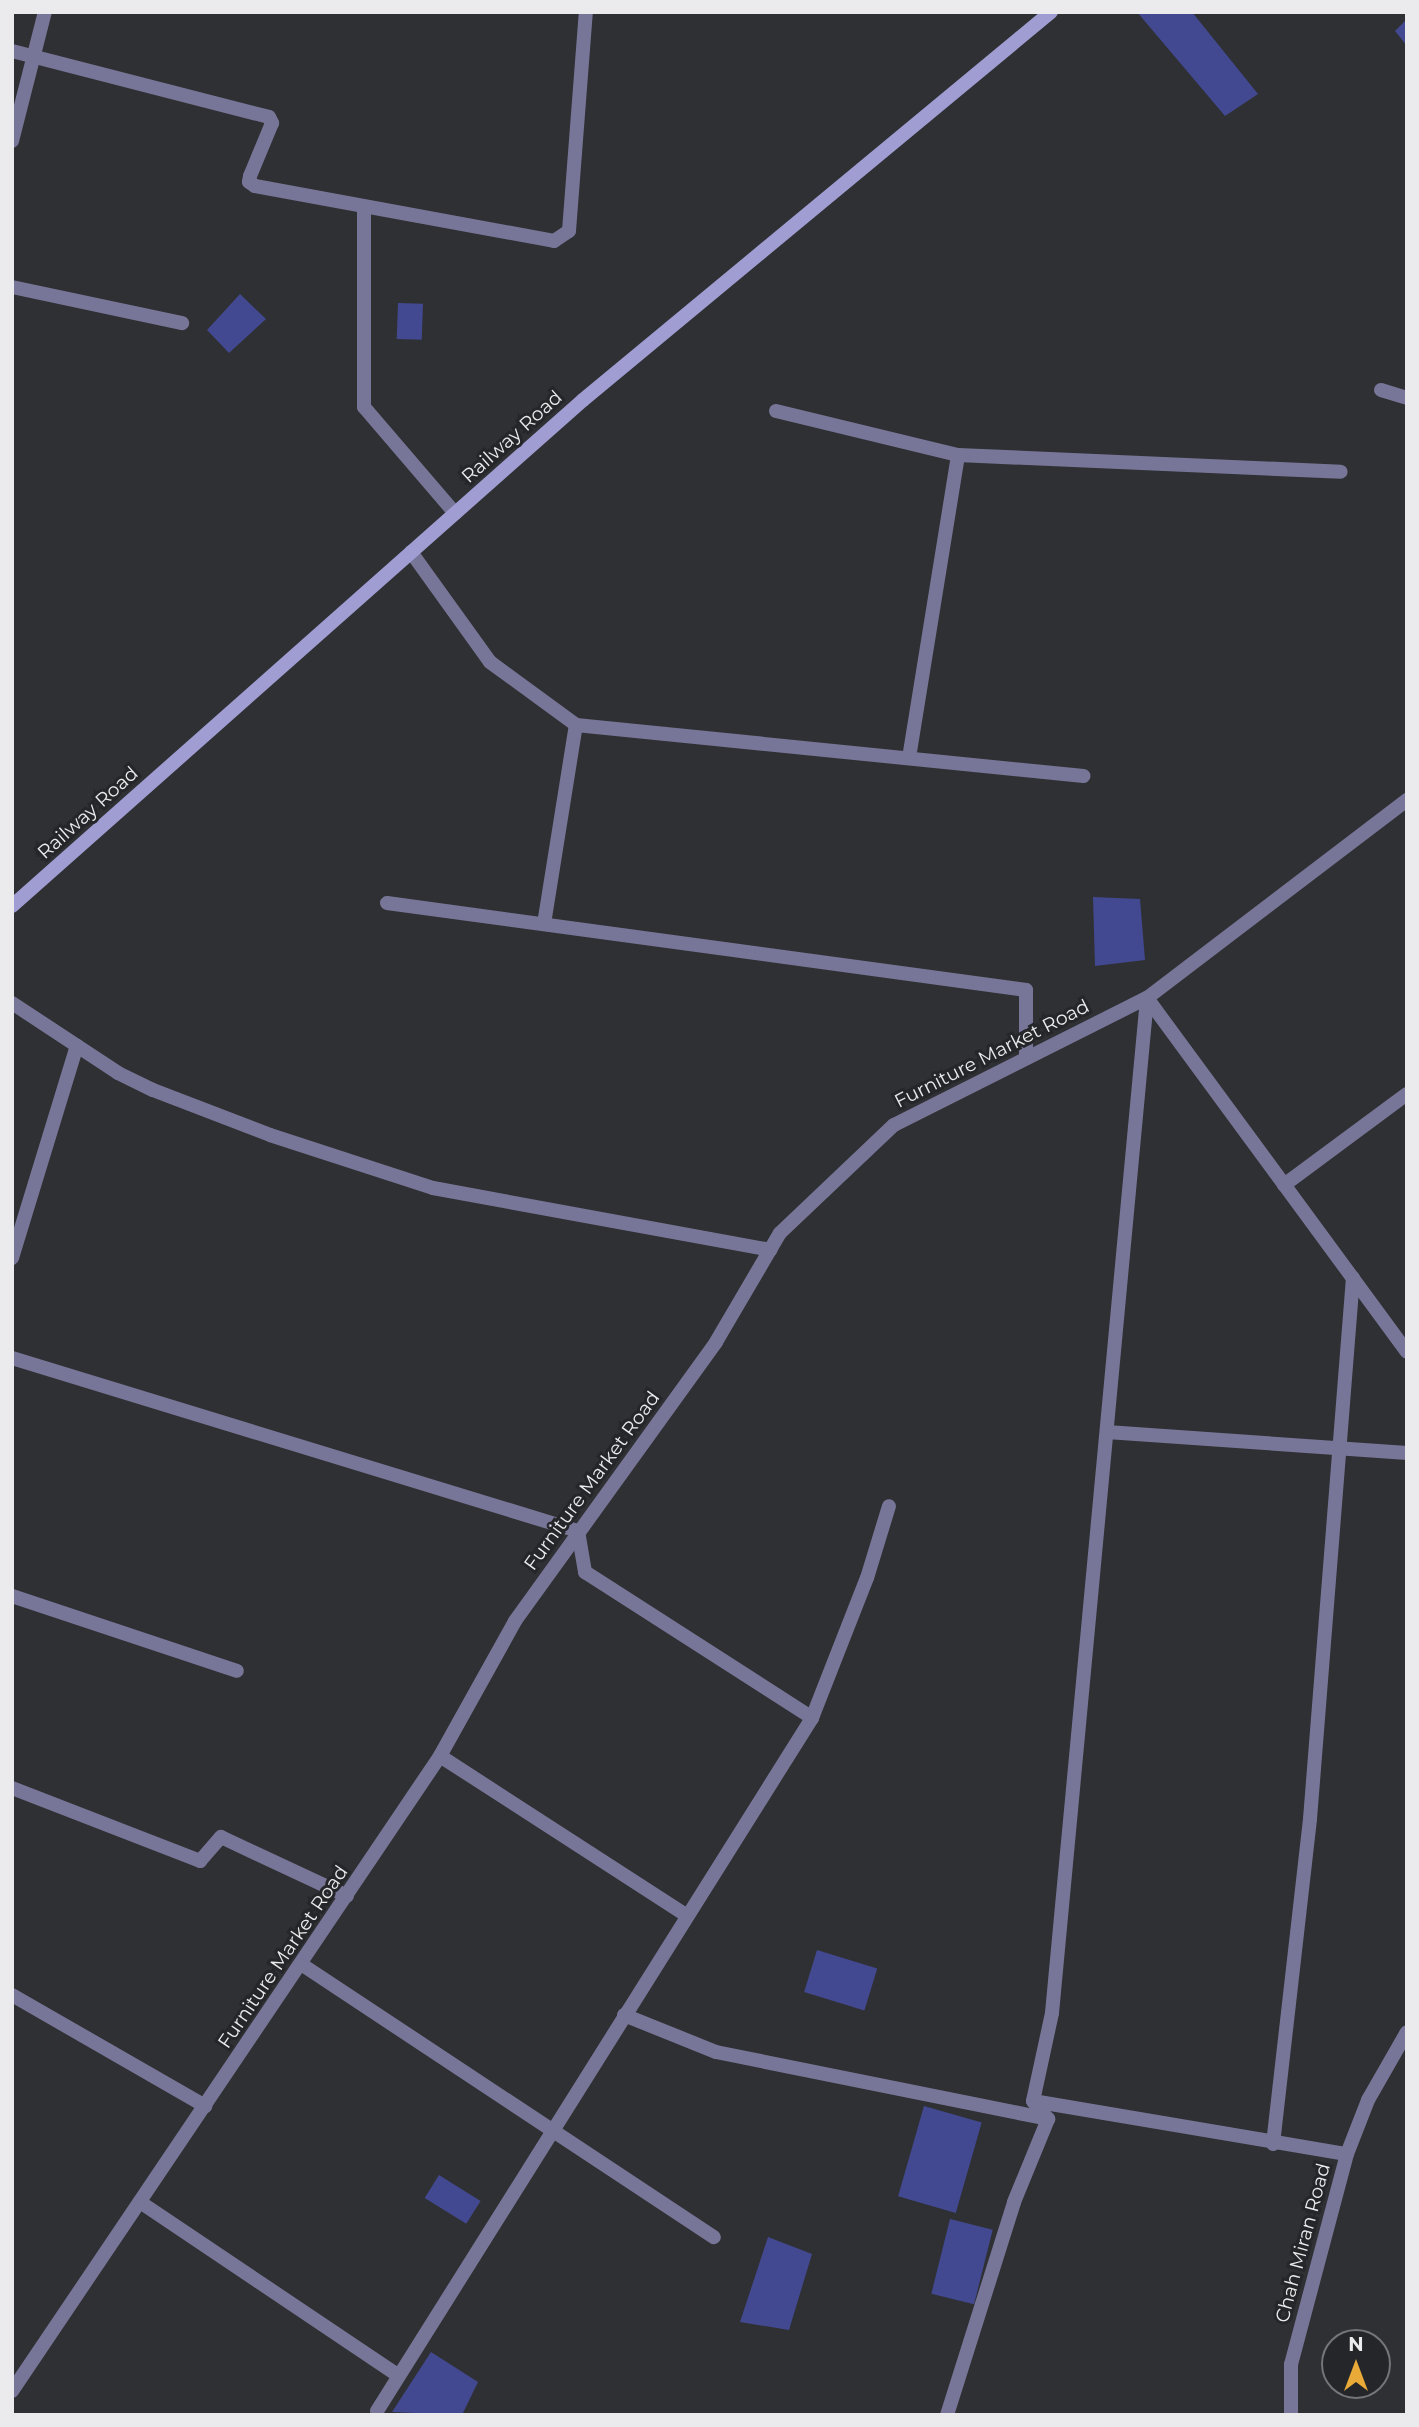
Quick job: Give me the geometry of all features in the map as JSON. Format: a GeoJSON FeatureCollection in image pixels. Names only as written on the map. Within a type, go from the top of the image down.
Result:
{"type":"FeatureCollection","features":[{"type":"Feature","properties":{"kind":"street"},"geometry":{"type":"LineString","coordinates":[[12,141],[45,12]]}},
{"type":"Feature","properties":{"kind":"street"},"geometry":{"type":"LineString","coordinates":[[12,51],[269,117],[272,123],[249,182],[255,186],[554,241],[569,231],[586,12]]}},
{"type":"Feature","properties":{"kind":"street","name":"Railway Road"},"geometry":{"type":"LineString","coordinates":[[12,906],[583,400],[1051,12]]}},
{"type":"Feature","properties":{"kind":"street"},"geometry":{"type":"LineString","coordinates":[[364,208],[364,407],[455,513]]}},
{"type":"Feature","properties":{"kind":"street"},"geometry":{"type":"LineString","coordinates":[[12,287],[183,323]]}},
{"type":"Feature","properties":{"kind":"street"},"geometry":{"type":"LineString","coordinates":[[1381,390],[1407,398]]}},
{"type":"Feature","properties":{"kind":"street"},"geometry":{"type":"LineString","coordinates":[[776,411],[958,455],[1341,472]]}},
{"type":"Feature","properties":{"kind":"street"},"geometry":{"type":"LineString","coordinates":[[909,758],[958,455]]}},
{"type":"Feature","properties":{"kind":"street"},"geometry":{"type":"LineString","coordinates":[[411,552],[490,662],[576,725],[1083,776]]}},
{"type":"Feature","properties":{"kind":"street"},"geometry":{"type":"LineString","coordinates":[[544,924],[576,725]]}},
{"type":"Feature","properties":{"kind":"street","name":"Furniture Market Road"},"geometry":{"type":"LineString","coordinates":[[12,2391],[440,1756],[515,1621],[716,1342],[780,1233],[894,1125],[1147,998],[1407,800]]}},
{"type":"Feature","properties":{"kind":"street"},"geometry":{"type":"LineString","coordinates":[[387,903],[1026,990],[1026,1058]]}},
{"type":"Feature","properties":{"kind":"street"},"geometry":{"type":"LineString","coordinates":[[1147,998],[1407,1352]]}},
{"type":"Feature","properties":{"kind":"street"},"geometry":{"type":"LineString","coordinates":[[1048,2119],[1033,2101],[1052,2013],[1147,998]]}},
{"type":"Feature","properties":{"kind":"street"},"geometry":{"type":"LineString","coordinates":[[12,1003],[118,1073],[153,1090],[270,1135],[433,1188],[770,1250]]}},
{"type":"Feature","properties":{"kind":"street"},"geometry":{"type":"LineString","coordinates":[[12,1258],[77,1046]]}},
{"type":"Feature","properties":{"kind":"street"},"geometry":{"type":"LineString","coordinates":[[1284,1185],[1407,1094]]}},
{"type":"Feature","properties":{"kind":"street"},"geometry":{"type":"LineString","coordinates":[[1273,2144],[1310,1819],[1353,1278]]}},
{"type":"Feature","properties":{"kind":"street"},"geometry":{"type":"LineString","coordinates":[[12,1358],[578,1531],[584,1572],[812,1718]]}},
{"type":"Feature","properties":{"kind":"street"},"geometry":{"type":"LineString","coordinates":[[1107,1432],[1407,1453]]}},
{"type":"Feature","properties":{"kind":"street"},"geometry":{"type":"LineString","coordinates":[[376,2411],[812,1718],[867,1578],[889,1506]]}},
{"type":"Feature","properties":{"kind":"street"},"geometry":{"type":"LineString","coordinates":[[12,1596],[237,1671]]}},
{"type":"Feature","properties":{"kind":"street"},"geometry":{"type":"LineString","coordinates":[[440,1756],[687,1916]]}},
{"type":"Feature","properties":{"kind":"street"},"geometry":{"type":"LineString","coordinates":[[12,1788],[200,1861],[221,1837],[347,1896]]}},
{"type":"Feature","properties":{"kind":"street"},"geometry":{"type":"LineString","coordinates":[[301,1964],[550,2132],[713,2237]]}},
{"type":"Feature","properties":{"kind":"street"},"geometry":{"type":"LineString","coordinates":[[12,1995],[205,2106]]}},
{"type":"Feature","properties":{"kind":"street"},"geometry":{"type":"LineString","coordinates":[[624,2015],[716,2052],[1048,2119]]}},
{"type":"Feature","properties":{"kind":"street"},"geometry":{"type":"LineString","coordinates":[[1347,2154],[1368,2100],[1407,2032]]}},
{"type":"Feature","properties":{"kind":"street","name":"Chah Miran Road"},"geometry":{"type":"LineString","coordinates":[[1033,2101],[1273,2144],[1347,2154],[1291,2364],[1291,2415]]}},
{"type":"Feature","properties":{"kind":"street"},"geometry":{"type":"LineString","coordinates":[[947,2415],[1014,2202],[1048,2119]]}},
{"type":"Feature","properties":{"kind":"street"},"geometry":{"type":"LineString","coordinates":[[140,2202],[397,2375]]}},
{"type":"Feature","properties":{"kind":"building"},"geometry":{"type":"Polygon","coordinates":[[[1137,12],[1192,12],[1258,94],[1225,116],[1137,12]]]}},
{"type":"Feature","properties":{"kind":"building"},"geometry":{"type":"Polygon","coordinates":[[[1407,19],[1407,46],[1395,31],[1407,19]]]}},
{"type":"Feature","properties":{"kind":"building"},"geometry":{"type":"Polygon","coordinates":[[[240,294],[266,319],[229,353],[207,330],[240,294]]]}},
{"type":"Feature","properties":{"kind":"building"},"geometry":{"type":"Polygon","coordinates":[[[398,303],[423,304],[422,340],[397,339],[398,303]]]}},
{"type":"Feature","properties":{"kind":"building"},"geometry":{"type":"Polygon","coordinates":[[[1093,897],[1140,899],[1145,960],[1095,966],[1093,897]]]}},
{"type":"Feature","properties":{"kind":"building"},"geometry":{"type":"Polygon","coordinates":[[[817,1950],[877,1968],[864,2010],[804,1992],[817,1950]]]}},
{"type":"Feature","properties":{"kind":"building"},"geometry":{"type":"Polygon","coordinates":[[[924,2106],[982,2123],[956,2213],[898,2196],[924,2106]]]}},
{"type":"Feature","properties":{"kind":"building"},"geometry":{"type":"Polygon","coordinates":[[[439,2175],[481,2201],[466,2224],[425,2198],[439,2175]]]}},
{"type":"Feature","properties":{"kind":"building"},"geometry":{"type":"Polygon","coordinates":[[[950,2219],[993,2230],[974,2304],[931,2294],[950,2219]]]}},
{"type":"Feature","properties":{"kind":"building"},"geometry":{"type":"Polygon","coordinates":[[[768,2237],[812,2254],[789,2330],[740,2322],[768,2237]]]}},
{"type":"Feature","properties":{"kind":"building"},"geometry":{"type":"Polygon","coordinates":[[[431,2352],[478,2382],[462,2415],[392,2412],[431,2352]]]}}]}
